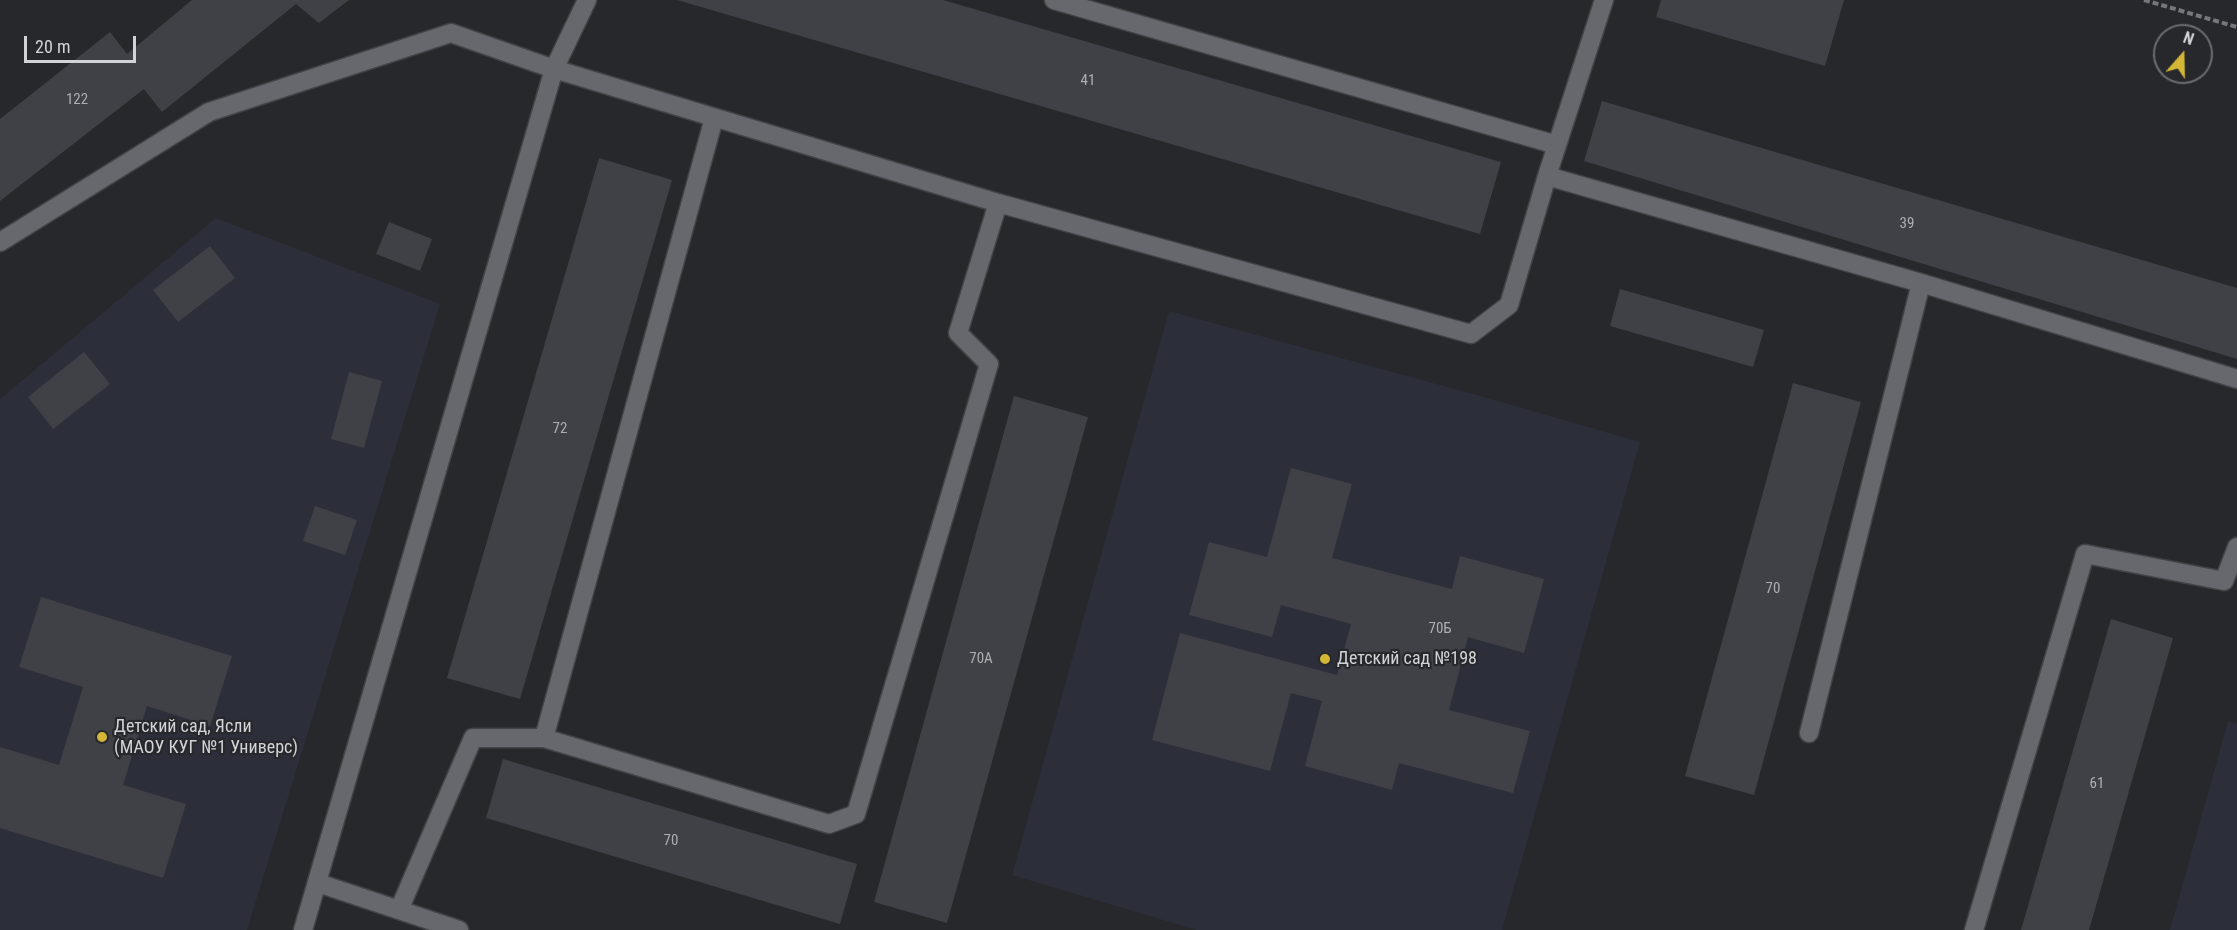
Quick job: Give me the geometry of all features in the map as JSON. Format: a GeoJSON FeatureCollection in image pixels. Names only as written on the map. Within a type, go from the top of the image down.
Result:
{"type":"FeatureCollection","features":[{"type":"Feature","properties":{"kind":"lane"},"geometry":{"type":"LineString","coordinates":[[303,930],[554,69],[587,0]]}},
{"type":"Feature","properties":{"kind":"lane"},"geometry":{"type":"LineString","coordinates":[[1054,0],[1557,145]]}},
{"type":"Feature","properties":{"kind":"lane"},"geometry":{"type":"LineString","coordinates":[[0,242],[209,112],[451,33],[554,69],[998,203],[1471,334],[1509,305],[1547,176],[1604,0]]}},
{"type":"Feature","properties":{"kind":"lane"},"geometry":{"type":"LineString","coordinates":[[544,738],[714,118]]}},
{"type":"Feature","properties":{"kind":"lane"},"geometry":{"type":"LineString","coordinates":[[1547,176],[1921,283],[2237,379]]}},
{"type":"Feature","properties":{"kind":"lane"},"geometry":{"type":"LineString","coordinates":[[399,910],[473,738],[544,738],[829,824],[856,814],[988,364],[958,333],[998,203]]}},
{"type":"Feature","properties":{"kind":"lane"},"geometry":{"type":"LineString","coordinates":[[1809,733],[1921,283]]}},
{"type":"Feature","properties":{"kind":"lane"},"geometry":{"type":"LineString","coordinates":[[1974,930],[2085,554],[2224,581],[2237,548]]}},
{"type":"Feature","properties":{"kind":"lane"},"geometry":{"type":"LineString","coordinates":[[318,884],[459,930]]}},
{"type":"Feature","properties":{"kind":"path"},"geometry":{"type":"LineString","coordinates":[[2144,0],[2237,27]]}},
{"type":"Feature","properties":{"kind":"shaded area"},"geometry":{"type":"Polygon","coordinates":[[[216,218],[440,304],[247,930],[0,930],[0,399],[216,218]]]}},
{"type":"Feature","properties":{"kind":"shaded area","name":"Детский сад №198"},"geometry":{"type":"Polygon","coordinates":[[[1169,311],[1640,442],[1502,930],[1197,930],[1012,875],[1169,311]]]}},
{"type":"Feature","properties":{"kind":"shaded area"},"geometry":{"type":"Polygon","coordinates":[[[2228,721],[2237,724],[2237,930],[2170,930],[2228,721]]]}},
{"type":"Feature","properties":{"kind":"building"},"geometry":{"type":"Polygon","coordinates":[[[192,0],[349,0],[319,23],[296,4],[162,112],[144,89],[0,201],[0,119],[110,32],[127,54],[192,0]]]}},
{"type":"Feature","properties":{"kind":"building"},"geometry":{"type":"Polygon","coordinates":[[[677,0],[943,0],[1501,162],[1480,234],[677,0]]]}},
{"type":"Feature","properties":{"kind":"building"},"geometry":{"type":"Polygon","coordinates":[[[1661,0],[1844,0],[1825,66],[1656,17],[1661,0]]]}},
{"type":"Feature","properties":{"kind":"building"},"geometry":{"type":"Polygon","coordinates":[[[1602,101],[2237,288],[2237,359],[1584,161],[1602,101]]]}},
{"type":"Feature","properties":{"kind":"building"},"geometry":{"type":"Polygon","coordinates":[[[599,158],[672,180],[520,699],[447,678],[599,158]]]}},
{"type":"Feature","properties":{"kind":"building"},"geometry":{"type":"Polygon","coordinates":[[[389,222],[432,239],[420,271],[376,254],[389,222]]]}},
{"type":"Feature","properties":{"kind":"building"},"geometry":{"type":"Polygon","coordinates":[[[210,246],[235,278],[178,322],[153,290],[210,246]]]}},
{"type":"Feature","properties":{"kind":"building"},"geometry":{"type":"Polygon","coordinates":[[[1620,289],[1764,330],[1753,367],[1610,326],[1620,289]]]}},
{"type":"Feature","properties":{"kind":"building"},"geometry":{"type":"Polygon","coordinates":[[[84,352],[110,384],[53,429],[28,397],[84,352]]]}},
{"type":"Feature","properties":{"kind":"building"},"geometry":{"type":"Polygon","coordinates":[[[349,372],[382,381],[364,448],[331,439],[349,372]]]}},
{"type":"Feature","properties":{"kind":"building"},"geometry":{"type":"Polygon","coordinates":[[[1793,383],[1861,402],[1754,795],[1685,776],[1793,383]]]}},
{"type":"Feature","properties":{"kind":"building"},"geometry":{"type":"Polygon","coordinates":[[[1014,396],[1088,417],[947,923],[874,902],[1014,396]]]}},
{"type":"Feature","properties":{"kind":"building"},"geometry":{"type":"Polygon","coordinates":[[[1291,468],[1352,484],[1332,558],[1452,589],[1460,556],[1544,579],[1524,653],[1468,637],[1449,710],[1530,731],[1513,793],[1399,763],[1392,790],[1305,766],[1322,701],[1291,693],[1270,771],[1152,740],[1180,633],[1337,675],[1351,624],[1281,605],[1272,637],[1189,615],[1209,542],[1267,557],[1291,468]]]}},
{"type":"Feature","properties":{"kind":"building"},"geometry":{"type":"Polygon","coordinates":[[[315,506],[357,520],[345,555],[303,541],[315,506]]]}},
{"type":"Feature","properties":{"kind":"building","name":"Детский сад, Ясли (МАОУ КУГ №1 Универс)"},"geometry":{"type":"Polygon","coordinates":[[[41,597],[232,656],[210,726],[147,706],[123,785],[186,804],[163,878],[0,828],[0,747],[59,765],[83,687],[19,667],[41,597]]]}},
{"type":"Feature","properties":{"kind":"building"},"geometry":{"type":"Polygon","coordinates":[[[2111,619],[2173,638],[2089,930],[2021,930],[2111,619]]]}},
{"type":"Feature","properties":{"kind":"building"},"geometry":{"type":"Polygon","coordinates":[[[503,759],[857,864],[840,924],[486,818],[503,759]]]}},
{"type":"Feature","properties":{"kind":"place","name":"Детский сад №198"},"geometry":{"type":"Point","coordinates":[1325,659]}},
{"type":"Feature","properties":{"kind":"place","name":"Детский сад, Ясли (МАОУ КУГ №1 Универс)"},"geometry":{"type":"Point","coordinates":[102,737]}}]}
